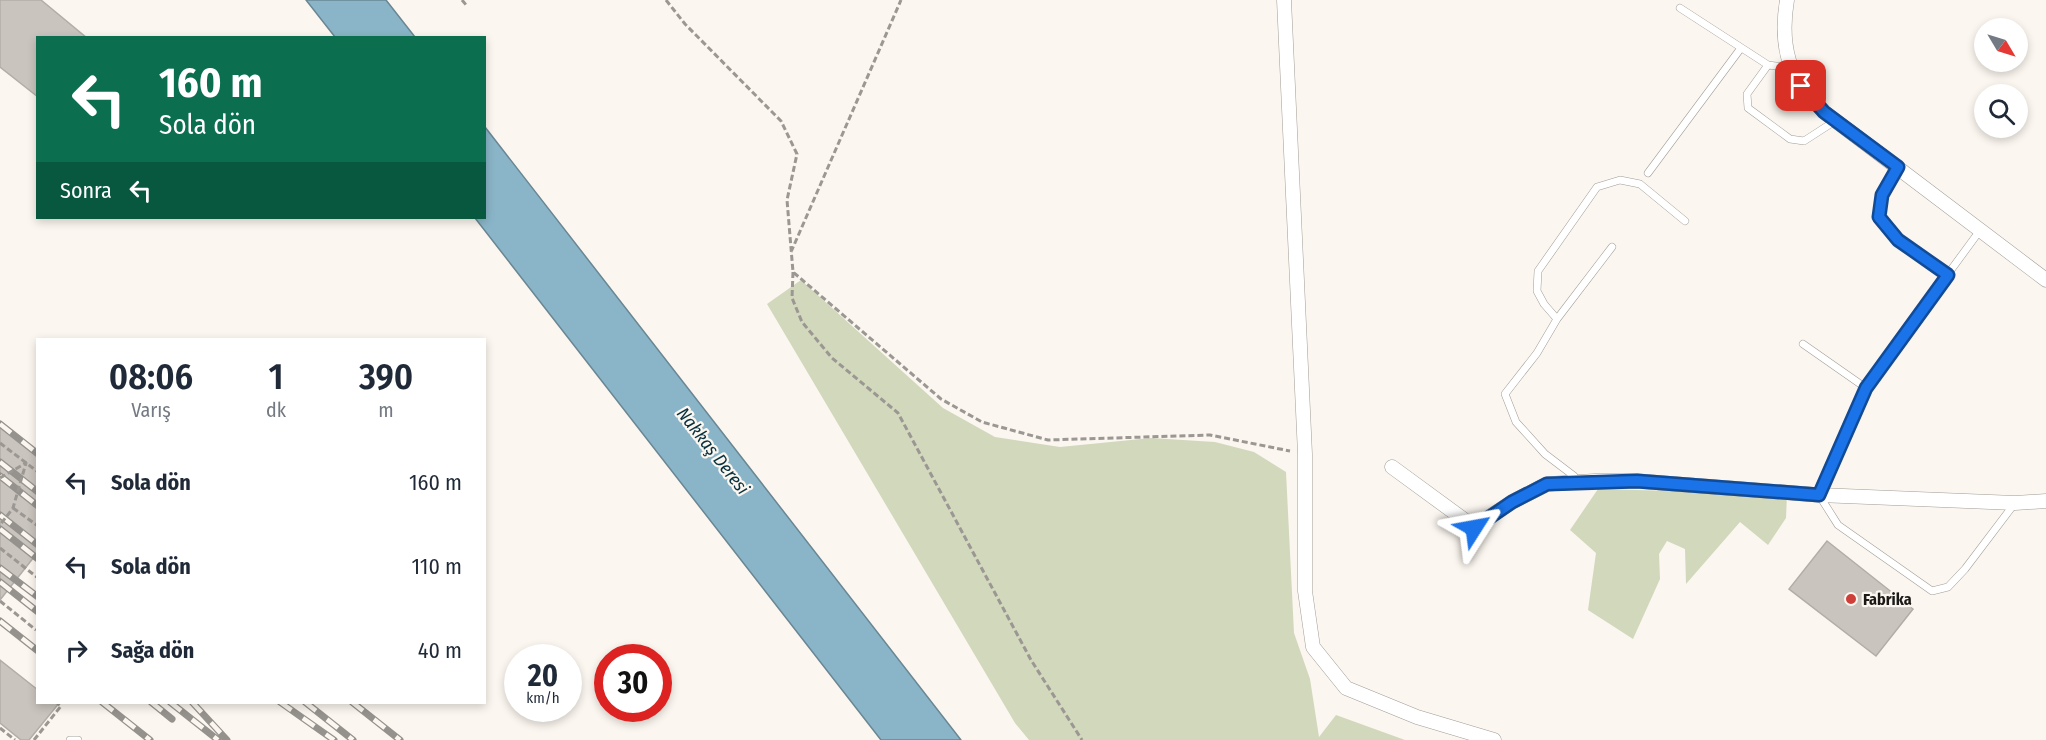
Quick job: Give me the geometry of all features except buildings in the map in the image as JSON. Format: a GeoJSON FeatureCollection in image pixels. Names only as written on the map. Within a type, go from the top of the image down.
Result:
{"type":"FeatureCollection","features":[{"type":"Feature","properties":{"kind":"street"},"geometry":{"type":"LineString","coordinates":[[1284,0],[1305,454],[1305,591],[1313,647],[1346,688],[1417,717],[1494,740]]}},
{"type":"Feature","properties":{"kind":"street"},"geometry":{"type":"LineString","coordinates":[[1787,0],[1785,50],[1801,86],[1824,112],[2046,280]]}},
{"type":"Feature","properties":{"kind":"street"},"geometry":{"type":"LineString","coordinates":[[1392,467],[1474,528],[1512,502],[1547,484],[1578,482],[1637,481],[1819,495],[2015,503],[2046,501]]}},
{"type":"Feature","properties":{"kind":"lane"},"geometry":{"type":"LineString","coordinates":[[1680,8],[1768,65],[1793,68]]}},
{"type":"Feature","properties":{"kind":"lane"},"geometry":{"type":"LineString","coordinates":[[1648,173],[1741,48]]}},
{"type":"Feature","properties":{"kind":"lane"},"geometry":{"type":"LineString","coordinates":[[1768,65],[1747,94],[1748,108],[1790,139],[1804,141],[1835,120]]}},
{"type":"Feature","properties":{"kind":"lane"},"geometry":{"type":"LineString","coordinates":[[1898,167],[1882,195],[1879,217],[1898,240],[1948,275]]}},
{"type":"Feature","properties":{"kind":"lane"},"geometry":{"type":"LineString","coordinates":[[1557,319],[1544,304],[1537,291],[1538,271],[1597,188],[1620,180],[1640,184],[1685,221]]}},
{"type":"Feature","properties":{"kind":"lane"},"geometry":{"type":"LineString","coordinates":[[1981,229],[1866,388],[1819,495],[1838,525],[1932,591],[1948,587],[1965,569],[2015,503]]}},
{"type":"Feature","properties":{"kind":"lane"},"geometry":{"type":"LineString","coordinates":[[1578,482],[1574,476],[1545,454],[1516,422],[1505,394],[1537,352],[1557,319],[1612,247]]}},
{"type":"Feature","properties":{"kind":"lane"},"geometry":{"type":"LineString","coordinates":[[1803,344],[1866,388]]}},
{"type":"Feature","properties":{"kind":"lane"},"geometry":{"type":"LineString","coordinates":[[70,740],[78,740]]}},
{"type":"Feature","properties":{"kind":"path"},"geometry":{"type":"LineString","coordinates":[[462,0],[467,6]]}},
{"type":"Feature","properties":{"kind":"path"},"geometry":{"type":"LineString","coordinates":[[666,0],[685,24],[781,121],[796,154],[787,200],[793,272],[792,298],[802,322],[832,358],[898,413],[1031,660],[1082,740]]}},
{"type":"Feature","properties":{"kind":"path"},"geometry":{"type":"LineString","coordinates":[[790,254],[901,0]]}},
{"type":"Feature","properties":{"kind":"path"},"geometry":{"type":"LineString","coordinates":[[793,272],[941,399],[982,422],[1048,440],[1210,435],[1305,454]]}},
{"type":"Feature","properties":{"kind":"path"},"geometry":{"type":"LineString","coordinates":[[0,443],[36,470]]}},
{"type":"Feature","properties":{"kind":"path"},"geometry":{"type":"LineString","coordinates":[[0,478],[26,463]]}},
{"type":"Feature","properties":{"kind":"path"},"geometry":{"type":"LineString","coordinates":[[0,525],[13,508],[26,463]]}},
{"type":"Feature","properties":{"kind":"path"},"geometry":{"type":"LineString","coordinates":[[13,508],[36,525]]}},
{"type":"Feature","properties":{"kind":"path"},"geometry":{"type":"LineString","coordinates":[[0,548],[36,577]]}},
{"type":"Feature","properties":{"kind":"path"},"geometry":{"type":"LineString","coordinates":[[0,602],[36,630]]}},
{"type":"Feature","properties":{"kind":"path"},"geometry":{"type":"LineString","coordinates":[[34,740],[61,706],[58,704]]}},
{"type":"Feature","properties":{"kind":"path"},"geometry":{"type":"LineString","coordinates":[[0,728],[15,740]]}},
{"type":"Feature","properties":{"kind":"green space"},"geometry":{"type":"Polygon","coordinates":[[[801,280],[943,408],[995,437],[1060,447],[1151,438],[1215,442],[1254,452],[1286,472],[1294,633],[1310,679],[1319,737],[1336,715],[1405,740],[1029,740],[1015,723],[767,304],[801,280]]]}},
{"type":"Feature","properties":{"kind":"green space"},"geometry":{"type":"Polygon","coordinates":[[[1598,489],[1787,494],[1786,518],[1768,545],[1740,522],[1686,584],[1685,549],[1667,541],[1659,554],[1660,579],[1633,639],[1588,610],[1596,553],[1570,530],[1598,489]]]}},
{"type":"Feature","properties":{"kind":"water"},"geometry":{"type":"Polygon","coordinates":[[[306,0],[386,0],[414,36],[334,36],[306,0]]]}},
{"type":"Feature","properties":{"kind":"water","name":"Nakkaş Deresi"},"geometry":{"type":"Polygon","coordinates":[[[486,128],[961,740],[881,740],[476,219],[486,219],[486,128]]]}},
{"type":"Feature","properties":{"kind":"railway"},"geometry":{"type":"LineString","coordinates":[[0,424],[36,452]]}},
{"type":"Feature","properties":{"kind":"railway"},"geometry":{"type":"LineString","coordinates":[[0,462],[36,490]]}},
{"type":"Feature","properties":{"kind":"railway"},"geometry":{"type":"LineString","coordinates":[[0,476],[36,504]]}},
{"type":"Feature","properties":{"kind":"railway"},"geometry":{"type":"LineString","coordinates":[[0,515],[36,543]]}},
{"type":"Feature","properties":{"kind":"railway"},"geometry":{"type":"LineString","coordinates":[[0,529],[36,557]]}},
{"type":"Feature","properties":{"kind":"railway"},"geometry":{"type":"LineString","coordinates":[[0,568],[36,595]]}},
{"type":"Feature","properties":{"kind":"railway"},"geometry":{"type":"LineString","coordinates":[[0,582],[36,610]]}},
{"type":"Feature","properties":{"kind":"railway"},"geometry":{"type":"LineString","coordinates":[[0,621],[36,649]]}},
{"type":"Feature","properties":{"kind":"railway"},"geometry":{"type":"LineString","coordinates":[[105,704],[150,740]]}},
{"type":"Feature","properties":{"kind":"railway"},"geometry":{"type":"LineString","coordinates":[[153,704],[172,719]]}},
{"type":"Feature","properties":{"kind":"railway"},"geometry":{"type":"LineString","coordinates":[[173,704],[218,740]]}},
{"type":"Feature","properties":{"kind":"railway"},"geometry":{"type":"LineString","coordinates":[[194,704],[227,740]]}},
{"type":"Feature","properties":{"kind":"railway"},"geometry":{"type":"LineString","coordinates":[[283,704],[334,740]]}},
{"type":"Feature","properties":{"kind":"railway"},"geometry":{"type":"LineString","coordinates":[[308,704],[353,740]]}},
{"type":"Feature","properties":{"kind":"railway"},"geometry":{"type":"LineString","coordinates":[[355,704],[400,740]]}},
{"type":"Feature","properties":{"kind":"place","name":"Fabrika"},"geometry":{"type":"Point","coordinates":[1851,599]}},
{"type":"Feature","properties":{"kind":"route"},"geometry":{"type":"LineString","coordinates":[[1474,528],[1512,502],[1547,484],[1637,481],[1819,495],[1866,388],[1948,275],[1898,240],[1879,217],[1882,195],[1898,167],[1824,112],[1801,86]]}}]}
